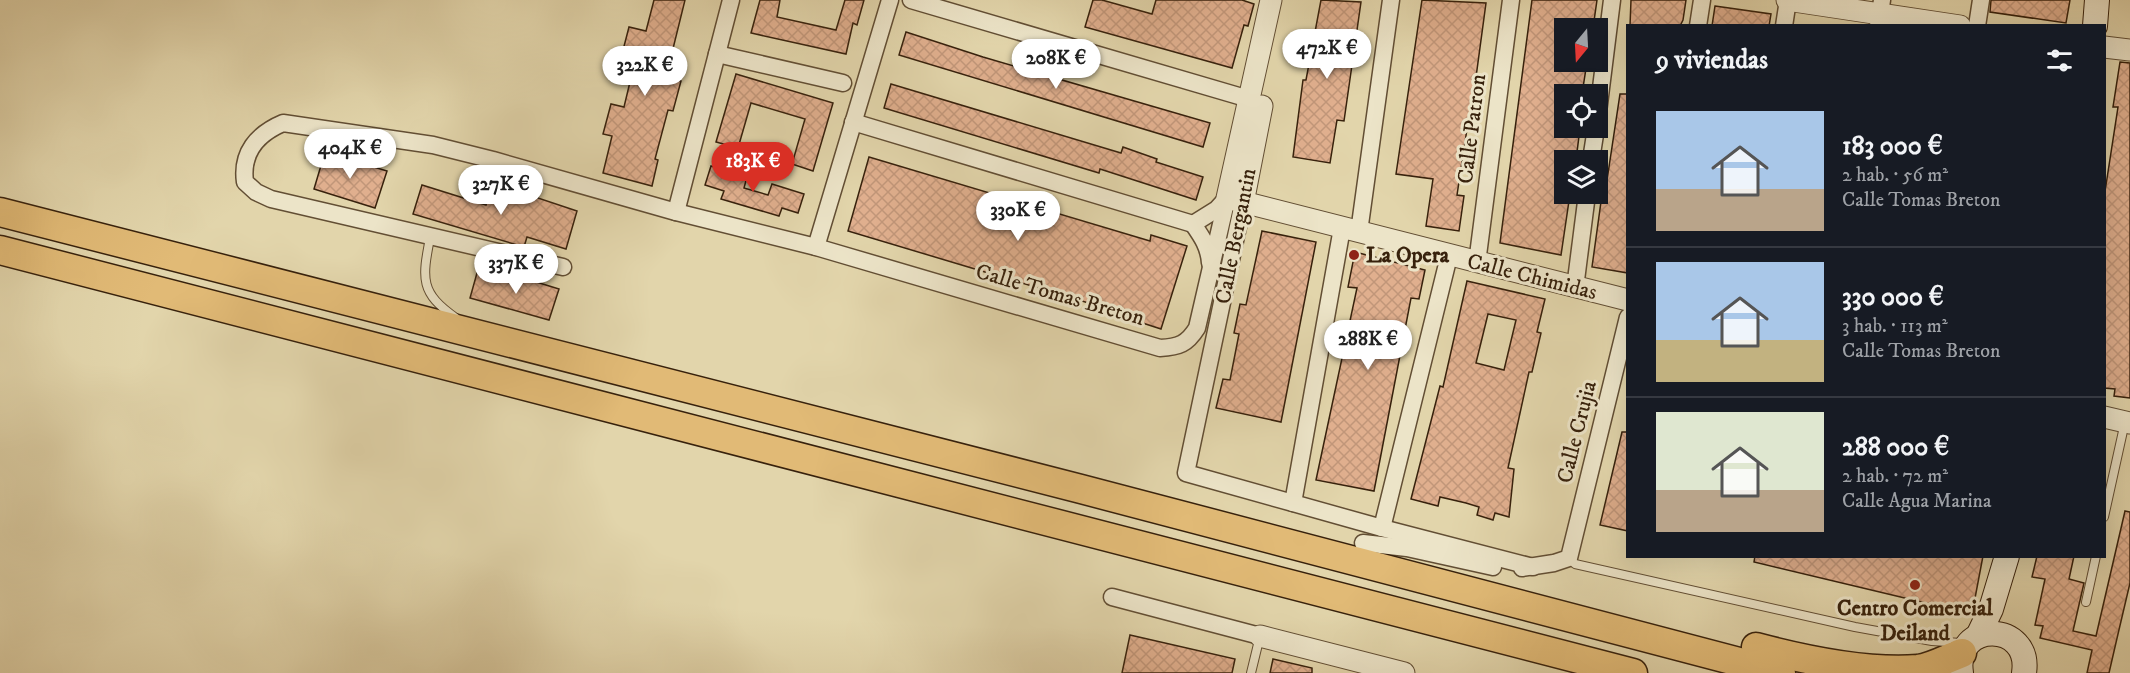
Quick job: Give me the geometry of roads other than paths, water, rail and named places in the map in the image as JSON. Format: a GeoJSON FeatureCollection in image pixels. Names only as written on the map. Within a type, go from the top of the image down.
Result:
{"type":"FeatureCollection","features":[{"type":"Feature","properties":{"kind":"highway"},"geometry":{"type":"LineString","coordinates":[[0,212],[1081,489],[1781,673]]}},
{"type":"Feature","properties":{"kind":"highway"},"geometry":{"type":"LineString","coordinates":[[0,250],[1633,673]]}},
{"type":"Feature","properties":{"kind":"highway"},"geometry":{"type":"LineString","coordinates":[[1081,489],[1149,493],[1373,536],[1809,661],[1889,670],[1918,669],[1967,651]]}},
{"type":"Feature","properties":{"kind":"main road"},"geometry":{"type":"LineString","coordinates":[[2095,24],[2097,0]]}},
{"type":"Feature","properties":{"kind":"main road"},"geometry":{"type":"LineString","coordinates":[[1967,651],[2006,563]]}},
{"type":"Feature","properties":{"kind":"main road"},"geometry":{"type":"LineString","coordinates":[[2006,563],[2002,614],[2009,637],[2017,645],[2026,670]]}},
{"type":"Feature","properties":{"kind":"main road"},"geometry":{"type":"LineString","coordinates":[[1967,651],[1994,633],[2009,637]]}},
{"type":"Feature","properties":{"kind":"street"},"geometry":{"type":"LineString","coordinates":[[676,212],[731,0]]}},
{"type":"Feature","properties":{"kind":"street"},"geometry":{"type":"LineString","coordinates":[[816,247],[890,0]]}},
{"type":"Feature","properties":{"kind":"street"},"geometry":{"type":"LineString","coordinates":[[910,0],[1249,99]]}},
{"type":"Feature","properties":{"kind":"street"},"geometry":{"type":"LineString","coordinates":[[1211,269],[1235,200],[1249,99],[1271,0]]}},
{"type":"Feature","properties":{"kind":"street","name":"Calle Bergantin"},"geometry":{"type":"LineString","coordinates":[[1286,0],[1235,200],[1186,473],[1293,503]]}},
{"type":"Feature","properties":{"kind":"street"},"geometry":{"type":"LineString","coordinates":[[1391,0],[1351,230],[1293,503],[1407,548],[1505,569],[1533,567],[1569,558]]}},
{"type":"Feature","properties":{"kind":"street","name":"Calle Patron"},"geometry":{"type":"LineString","coordinates":[[1477,263],[1511,0]]}},
{"type":"Feature","properties":{"kind":"street"},"geometry":{"type":"LineString","coordinates":[[1602,84],[1612,0]]}},
{"type":"Feature","properties":{"kind":"street"},"geometry":{"type":"LineString","coordinates":[[1698,24],[1702,0]]}},
{"type":"Feature","properties":{"kind":"street"},"geometry":{"type":"LineString","coordinates":[[1784,24],[1788,0],[1948,24]]}},
{"type":"Feature","properties":{"kind":"street"},"geometry":{"type":"LineString","coordinates":[[1977,24],[1981,0]]}},
{"type":"Feature","properties":{"kind":"street"},"geometry":{"type":"LineString","coordinates":[[2106,47],[2130,50]]}},
{"type":"Feature","properties":{"kind":"street"},"geometry":{"type":"LineString","coordinates":[[717,54],[843,83]]}},
{"type":"Feature","properties":{"kind":"street"},"geometry":{"type":"LineString","coordinates":[[853,122],[1193,224],[1209,252],[1211,269]]}},
{"type":"Feature","properties":{"kind":"street","name":"Calle Tomas Breton"},"geometry":{"type":"LineString","coordinates":[[430,238],[271,199],[256,192],[245,182],[244,161],[249,149],[268,129],[283,123],[433,145],[676,212],[816,247],[1160,348],[1176,348],[1188,341],[1197,328],[1211,269]]}},
{"type":"Feature","properties":{"kind":"street"},"geometry":{"type":"LineString","coordinates":[[1193,224],[1235,200]]}},
{"type":"Feature","properties":{"kind":"street","name":"Calle Chimidas"},"geometry":{"type":"LineString","coordinates":[[1235,200],[1626,300]]}},
{"type":"Feature","properties":{"kind":"street"},"geometry":{"type":"LineString","coordinates":[[1575,288],[1586,204]]}},
{"type":"Feature","properties":{"kind":"street"},"geometry":{"type":"LineString","coordinates":[[430,238],[562,267]]}},
{"type":"Feature","properties":{"kind":"street"},"geometry":{"type":"LineString","coordinates":[[1373,536],[1449,256]]}},
{"type":"Feature","properties":{"kind":"street","name":"Calle Crujia"},"geometry":{"type":"LineString","coordinates":[[1569,558],[1626,324]]}},
{"type":"Feature","properties":{"kind":"street"},"geometry":{"type":"LineString","coordinates":[[2106,417],[2128,422]]}},
{"type":"Feature","properties":{"kind":"street"},"geometry":{"type":"LineString","coordinates":[[1373,536],[1533,567]]}},
{"type":"Feature","properties":{"kind":"street"},"geometry":{"type":"LineString","coordinates":[[1112,597],[1404,673]]}},
{"type":"Feature","properties":{"kind":"lane"},"geometry":{"type":"LineString","coordinates":[[430,238],[425,275],[434,303],[483,337]]}},
{"type":"Feature","properties":{"kind":"lane"},"geometry":{"type":"LineString","coordinates":[[2106,509],[2128,422]]}},
{"type":"Feature","properties":{"kind":"lane"},"geometry":{"type":"LineString","coordinates":[[1569,558],[1575,564],[1855,627],[1932,641],[1967,651]]}},
{"type":"Feature","properties":{"kind":"lane"},"geometry":{"type":"LineString","coordinates":[[2086,602],[2096,558]]}},
{"type":"Feature","properties":{"kind":"lane"},"geometry":{"type":"LineString","coordinates":[[1251,673],[1260,636]]}},
{"type":"Feature","properties":{"kind":"place","name":"La Opera"},"geometry":{"type":"Point","coordinates":[1354,255]}},
{"type":"Feature","properties":{"kind":"place","name":"Centro Comercial Deiland"},"geometry":{"type":"Point","coordinates":[1915,585]}}]}
